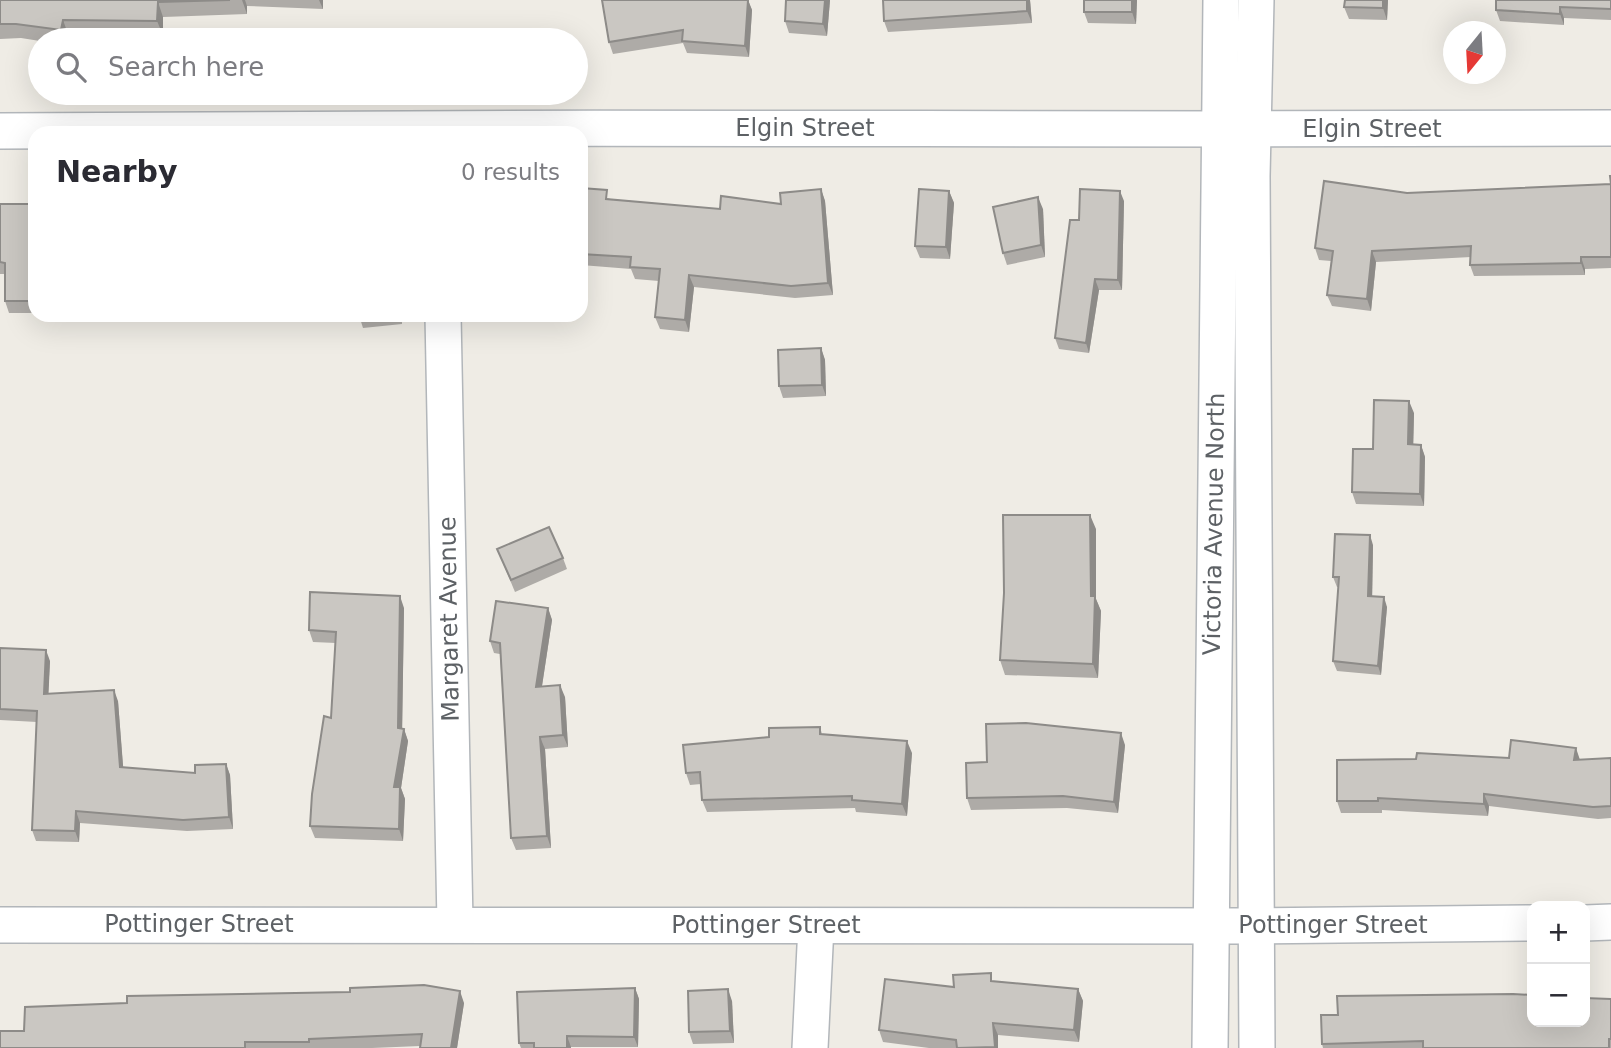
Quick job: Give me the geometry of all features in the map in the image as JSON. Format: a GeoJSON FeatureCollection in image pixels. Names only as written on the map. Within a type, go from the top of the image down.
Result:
{"type":"FeatureCollection","features":[{"type":"Feature","properties":{"kind":"street","name":"Victoria Avenue North"},"geometry":{"type":"LineString","coordinates":[[1210,1048],[1209,925],[1221,0]]}},
{"type":"Feature","properties":{"kind":"street","name":"Victoria Avenue North"},"geometry":{"type":"LineString","coordinates":[[1256,0],[1254,130],[1257,1048]]}},
{"type":"Feature","properties":{"kind":"street","name":"Elgin Street"},"geometry":{"type":"LineString","coordinates":[[588,130],[1611,128]]}},
{"type":"Feature","properties":{"kind":"street","name":"Elgin Street"},"geometry":{"type":"LineString","coordinates":[[0,131],[28,131]]}},
{"type":"Feature","properties":{"kind":"street","name":"Margaret Avenue"},"geometry":{"type":"LineString","coordinates":[[443,322],[455,923]]}},
{"type":"Feature","properties":{"kind":"street"},"geometry":{"type":"LineString","coordinates":[[1590,923],[1611,922]]}},
{"type":"Feature","properties":{"kind":"street","name":"Pottinger Street"},"geometry":{"type":"LineString","coordinates":[[0,925],[455,923],[1256,926],[1527,923]]}},
{"type":"Feature","properties":{"kind":"street"},"geometry":{"type":"LineString","coordinates":[[810,1048],[816,926]]}},
{"type":"Feature","properties":{"kind":"building"},"geometry":{"type":"Polygon","coordinates":[[[0,0],[230,0],[158,2],[157,21],[63,20],[61,28],[0,24],[0,0]]]}},
{"type":"Feature","properties":{"kind":"building"},"geometry":{"type":"Polygon","coordinates":[[[602,0],[748,0],[745,46],[682,41],[683,30],[609,42],[602,0]]]}},
{"type":"Feature","properties":{"kind":"building"},"geometry":{"type":"Polygon","coordinates":[[[786,0],[825,0],[823,24],[785,21],[786,0]]]}},
{"type":"Feature","properties":{"kind":"building"},"geometry":{"type":"Polygon","coordinates":[[[883,0],[1027,0],[1027,11],[884,21],[883,0]]]}},
{"type":"Feature","properties":{"kind":"building"},"geometry":{"type":"Polygon","coordinates":[[[1084,0],[1132,0],[1132,12],[1084,12],[1084,0]]]}},
{"type":"Feature","properties":{"kind":"building"},"geometry":{"type":"Polygon","coordinates":[[[1345,0],[1383,0],[1383,8],[1344,7],[1345,0]]]}},
{"type":"Feature","properties":{"kind":"building"},"geometry":{"type":"Polygon","coordinates":[[[1496,0],[1611,0],[1611,9],[1560,7],[1560,14],[1496,10],[1496,0]]]}},
{"type":"Feature","properties":{"kind":"building"},"geometry":{"type":"Polygon","coordinates":[[[1324,181],[1407,193],[1611,184],[1611,257],[1581,257],[1581,263],[1470,265],[1471,246],[1372,251],[1367,299],[1327,295],[1333,251],[1315,248],[1324,181]]]}},
{"type":"Feature","properties":{"kind":"building"},"geometry":{"type":"Polygon","coordinates":[[[588,189],[607,190],[606,199],[720,209],[721,196],[781,204],[780,193],[821,189],[828,283],[791,286],[689,275],[685,320],[655,317],[660,269],[630,267],[631,257],[588,254],[588,189]]]}},
{"type":"Feature","properties":{"kind":"building"},"geometry":{"type":"Polygon","coordinates":[[[919,189],[949,191],[946,247],[915,246],[919,189]]]}},
{"type":"Feature","properties":{"kind":"building"},"geometry":{"type":"Polygon","coordinates":[[[1080,189],[1120,191],[1118,280],[1095,279],[1086,343],[1055,338],[1070,220],[1079,220],[1080,189]]]}},
{"type":"Feature","properties":{"kind":"building"},"geometry":{"type":"Polygon","coordinates":[[[1038,197],[1041,245],[1003,253],[993,207],[1038,197]]]}},
{"type":"Feature","properties":{"kind":"building"},"geometry":{"type":"Polygon","coordinates":[[[0,204],[28,204],[28,301],[5,301],[5,263],[0,262],[0,204]]]}},
{"type":"Feature","properties":{"kind":"building"},"geometry":{"type":"Polygon","coordinates":[[[821,348],[822,385],[779,386],[778,350],[821,348]]]}},
{"type":"Feature","properties":{"kind":"building"},"geometry":{"type":"Polygon","coordinates":[[[1374,400],[1409,401],[1408,444],[1421,445],[1420,494],[1352,492],[1353,449],[1373,449],[1374,400]]]}},
{"type":"Feature","properties":{"kind":"building"},"geometry":{"type":"Polygon","coordinates":[[[1003,515],[1090,515],[1091,596],[1095,596],[1093,664],[1000,660],[1004,593],[1003,515]]]}},
{"type":"Feature","properties":{"kind":"building"},"geometry":{"type":"Polygon","coordinates":[[[549,527],[563,558],[511,580],[497,549],[549,527]]]}},
{"type":"Feature","properties":{"kind":"building"},"geometry":{"type":"Polygon","coordinates":[[[1335,534],[1370,535],[1368,596],[1384,597],[1378,666],[1333,661],[1339,577],[1333,577],[1335,534]]]}},
{"type":"Feature","properties":{"kind":"building"},"geometry":{"type":"Polygon","coordinates":[[[310,592],[400,596],[398,728],[404,729],[394,787],[400,787],[399,829],[310,826],[324,716],[331,718],[336,632],[309,630],[310,592]]]}},
{"type":"Feature","properties":{"kind":"building"},"geometry":{"type":"Polygon","coordinates":[[[496,601],[548,608],[536,687],[560,685],[563,735],[540,737],[547,836],[511,838],[500,643],[490,641],[496,601]]]}},
{"type":"Feature","properties":{"kind":"building"},"geometry":{"type":"Polygon","coordinates":[[[0,648],[46,650],[44,694],[114,690],[120,767],[195,773],[195,765],[226,764],[229,817],[183,820],[76,811],[75,831],[32,830],[37,711],[0,709],[0,648]]]}},
{"type":"Feature","properties":{"kind":"building"},"geometry":{"type":"Polygon","coordinates":[[[1026,723],[1121,733],[1114,802],[1063,796],[967,798],[966,763],[987,762],[986,724],[1026,723]]]}},
{"type":"Feature","properties":{"kind":"building"},"geometry":{"type":"Polygon","coordinates":[[[820,727],[820,734],[907,741],[902,804],[852,800],[852,796],[702,800],[700,772],[686,773],[683,745],[769,737],[769,728],[820,727]]]}},
{"type":"Feature","properties":{"kind":"building"},"geometry":{"type":"Polygon","coordinates":[[[1511,740],[1576,748],[1574,760],[1611,758],[1611,806],[1593,807],[1484,794],[1484,804],[1378,798],[1378,801],[1337,801],[1337,760],[1416,759],[1417,753],[1509,758],[1511,740]]]}},
{"type":"Feature","properties":{"kind":"building"},"geometry":{"type":"Polygon","coordinates":[[[991,973],[991,981],[1078,989],[1074,1030],[993,1023],[995,1047],[957,1048],[956,1040],[879,1030],[885,979],[954,987],[953,975],[991,973]]]}},
{"type":"Feature","properties":{"kind":"building"},"geometry":{"type":"Polygon","coordinates":[[[424,985],[460,991],[451,1048],[420,1048],[422,1034],[309,1039],[309,1042],[245,1042],[245,1048],[0,1048],[0,1031],[24,1031],[25,1007],[127,1003],[127,996],[350,992],[350,988],[424,985]]]}},
{"type":"Feature","properties":{"kind":"building"},"geometry":{"type":"Polygon","coordinates":[[[635,988],[634,1037],[567,1036],[567,1048],[534,1048],[534,1043],[519,1043],[517,992],[635,988]]]}},
{"type":"Feature","properties":{"kind":"building"},"geometry":{"type":"Polygon","coordinates":[[[728,989],[730,1031],[689,1032],[688,991],[728,989]]]}},
{"type":"Feature","properties":{"kind":"building"},"geometry":{"type":"Polygon","coordinates":[[[1527,995],[1527,1027],[1590,1027],[1590,998],[1611,999],[1611,1039],[1609,1048],[1423,1048],[1423,1041],[1322,1044],[1321,1015],[1338,1015],[1337,996],[1527,995]]]}}]}
